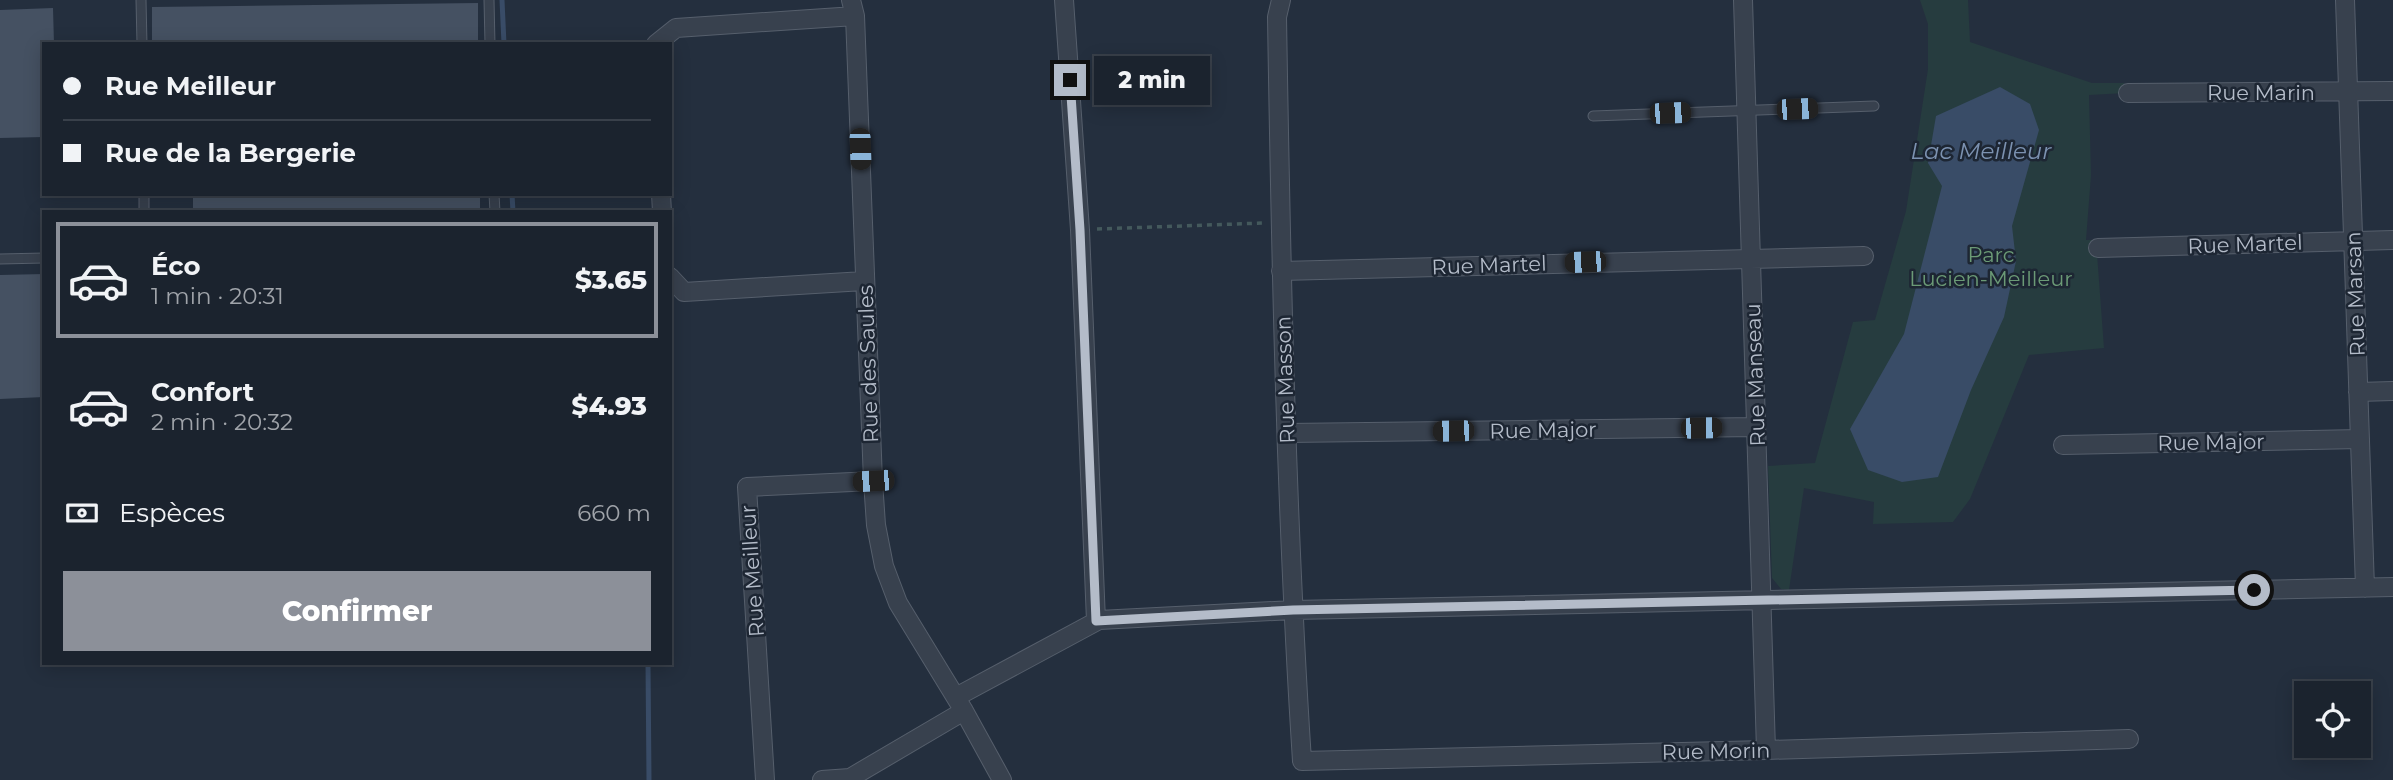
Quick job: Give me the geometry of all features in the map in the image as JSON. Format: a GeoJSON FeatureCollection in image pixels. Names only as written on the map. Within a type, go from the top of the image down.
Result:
{"type":"FeatureCollection","features":[{"type":"Feature","properties":{"kind":"street"},"geometry":{"type":"LineString","coordinates":[[1064,0],[1080,230],[1096,621]]}},
{"type":"Feature","properties":{"kind":"street","name":"Rue Masson"},"geometry":{"type":"LineString","coordinates":[[1281,0],[1277,17],[1281,271],[1293,610],[1302,761]]}},
{"type":"Feature","properties":{"kind":"street","name":"Rue Manseau"},"geometry":{"type":"LineString","coordinates":[[1743,0],[1766,750]]}},
{"type":"Feature","properties":{"kind":"street","name":"Rue Marsan"},"geometry":{"type":"LineString","coordinates":[[2345,0],[2365,587]]}},
{"type":"Feature","properties":{"kind":"street"},"geometry":{"type":"LineString","coordinates":[[658,42],[676,28],[853,8]]}},
{"type":"Feature","properties":{"kind":"street","name":"Rue des Saules"},"geometry":{"type":"LineString","coordinates":[[853,8],[876,525],[884,566],[898,603],[960,704],[1002,780]]}},
{"type":"Feature","properties":{"kind":"street","name":"Rue Marin"},"geometry":{"type":"LineString","coordinates":[[2128,93],[2393,91]]}},
{"type":"Feature","properties":{"kind":"street","name":"Rue Martel"},"geometry":{"type":"LineString","coordinates":[[2098,248],[2393,240]]}},
{"type":"Feature","properties":{"kind":"street","name":"Rue Martel"},"geometry":{"type":"LineString","coordinates":[[1281,271],[1864,256]]}},
{"type":"Feature","properties":{"kind":"street"},"geometry":{"type":"LineString","coordinates":[[672,279],[684,292],[864,281]]}},
{"type":"Feature","properties":{"kind":"street"},"geometry":{"type":"LineString","coordinates":[[2358,393],[2393,391]]}},
{"type":"Feature","properties":{"kind":"street","name":"Rue Major"},"geometry":{"type":"LineString","coordinates":[[1288,433],[1756,427]]}},
{"type":"Feature","properties":{"kind":"street","name":"Rue Major"},"geometry":{"type":"LineString","coordinates":[[2063,445],[2360,439]]}},
{"type":"Feature","properties":{"kind":"street","name":"Rue Meilleur"},"geometry":{"type":"LineString","coordinates":[[765,780],[747,487],[873,481]]}},
{"type":"Feature","properties":{"kind":"street"},"geometry":{"type":"LineString","coordinates":[[822,780],[850,778],[960,704],[1096,621],[1293,610],[2393,587]]}},
{"type":"Feature","properties":{"kind":"street","name":"Rue Morin"},"geometry":{"type":"LineString","coordinates":[[1302,761],[2129,739]]}},
{"type":"Feature","properties":{"kind":"lane"},"geometry":{"type":"LineString","coordinates":[[141,0],[142,42]]}},
{"type":"Feature","properties":{"kind":"lane"},"geometry":{"type":"LineString","coordinates":[[489,0],[490,42]]}},
{"type":"Feature","properties":{"kind":"lane"},"geometry":{"type":"LineString","coordinates":[[1593,116],[1874,106]]}},
{"type":"Feature","properties":{"kind":"lane"},"geometry":{"type":"LineString","coordinates":[[0,259],[42,258]]}},
{"type":"Feature","properties":{"kind":"path"},"geometry":{"type":"LineString","coordinates":[[1080,230],[1280,222]]}},
{"type":"Feature","properties":{"kind":"green space","name":"Parc Lucien-Meilleur"},"geometry":{"type":"Polygon","coordinates":[[[1920,0],[1968,0],[1970,42],[2092,83],[2124,83],[2125,93],[2089,95],[2091,175],[2086,240],[2096,240],[2104,348],[2029,355],[1970,499],[1953,522],[1873,524],[1874,502],[1804,488],[1789,590],[1781,589],[1772,578],[1768,466],[1815,463],[1853,322],[1875,320],[1906,211],[1928,69],[1928,24],[1920,0]]]}},
{"type":"Feature","properties":{"kind":"water","name":"Lac Meilleur"},"geometry":{"type":"Polygon","coordinates":[[[2000,87],[2030,104],[2039,130],[2012,226],[2016,261],[2004,317],[1971,390],[1938,477],[1902,482],[1868,470],[1850,429],[1904,334],[1942,186],[1928,163],[1936,116],[2000,87]]]}},
{"type":"Feature","properties":{"kind":"building"},"geometry":{"type":"Polygon","coordinates":[[[478,3],[478,42],[152,42],[152,7],[478,3]]]}},
{"type":"Feature","properties":{"kind":"building"},"geometry":{"type":"Polygon","coordinates":[[[53,8],[54,42],[42,42],[42,137],[0,138],[0,10],[53,8]]]}},
{"type":"Feature","properties":{"kind":"building"},"geometry":{"type":"Polygon","coordinates":[[[193,196],[480,196],[480,210],[193,210],[193,196]]]}},
{"type":"Feature","properties":{"kind":"building"},"geometry":{"type":"Polygon","coordinates":[[[42,274],[42,397],[0,399],[0,275],[42,274]]]}},
{"type":"Feature","properties":{"kind":"waterway"},"geometry":{"type":"LineString","coordinates":[[502,0],[504,42]]}},
{"type":"Feature","properties":{"kind":"waterway"},"geometry":{"type":"LineString","coordinates":[[512,196],[513,210]]}},
{"type":"Feature","properties":{"kind":"waterway"},"geometry":{"type":"LineString","coordinates":[[648,665],[649,780]]}},
{"type":"Feature","properties":{"kind":"route"},"geometry":{"type":"LineString","coordinates":[[1070,80],[1080,230],[1096,621],[1293,610],[2254,590]]}}]}
